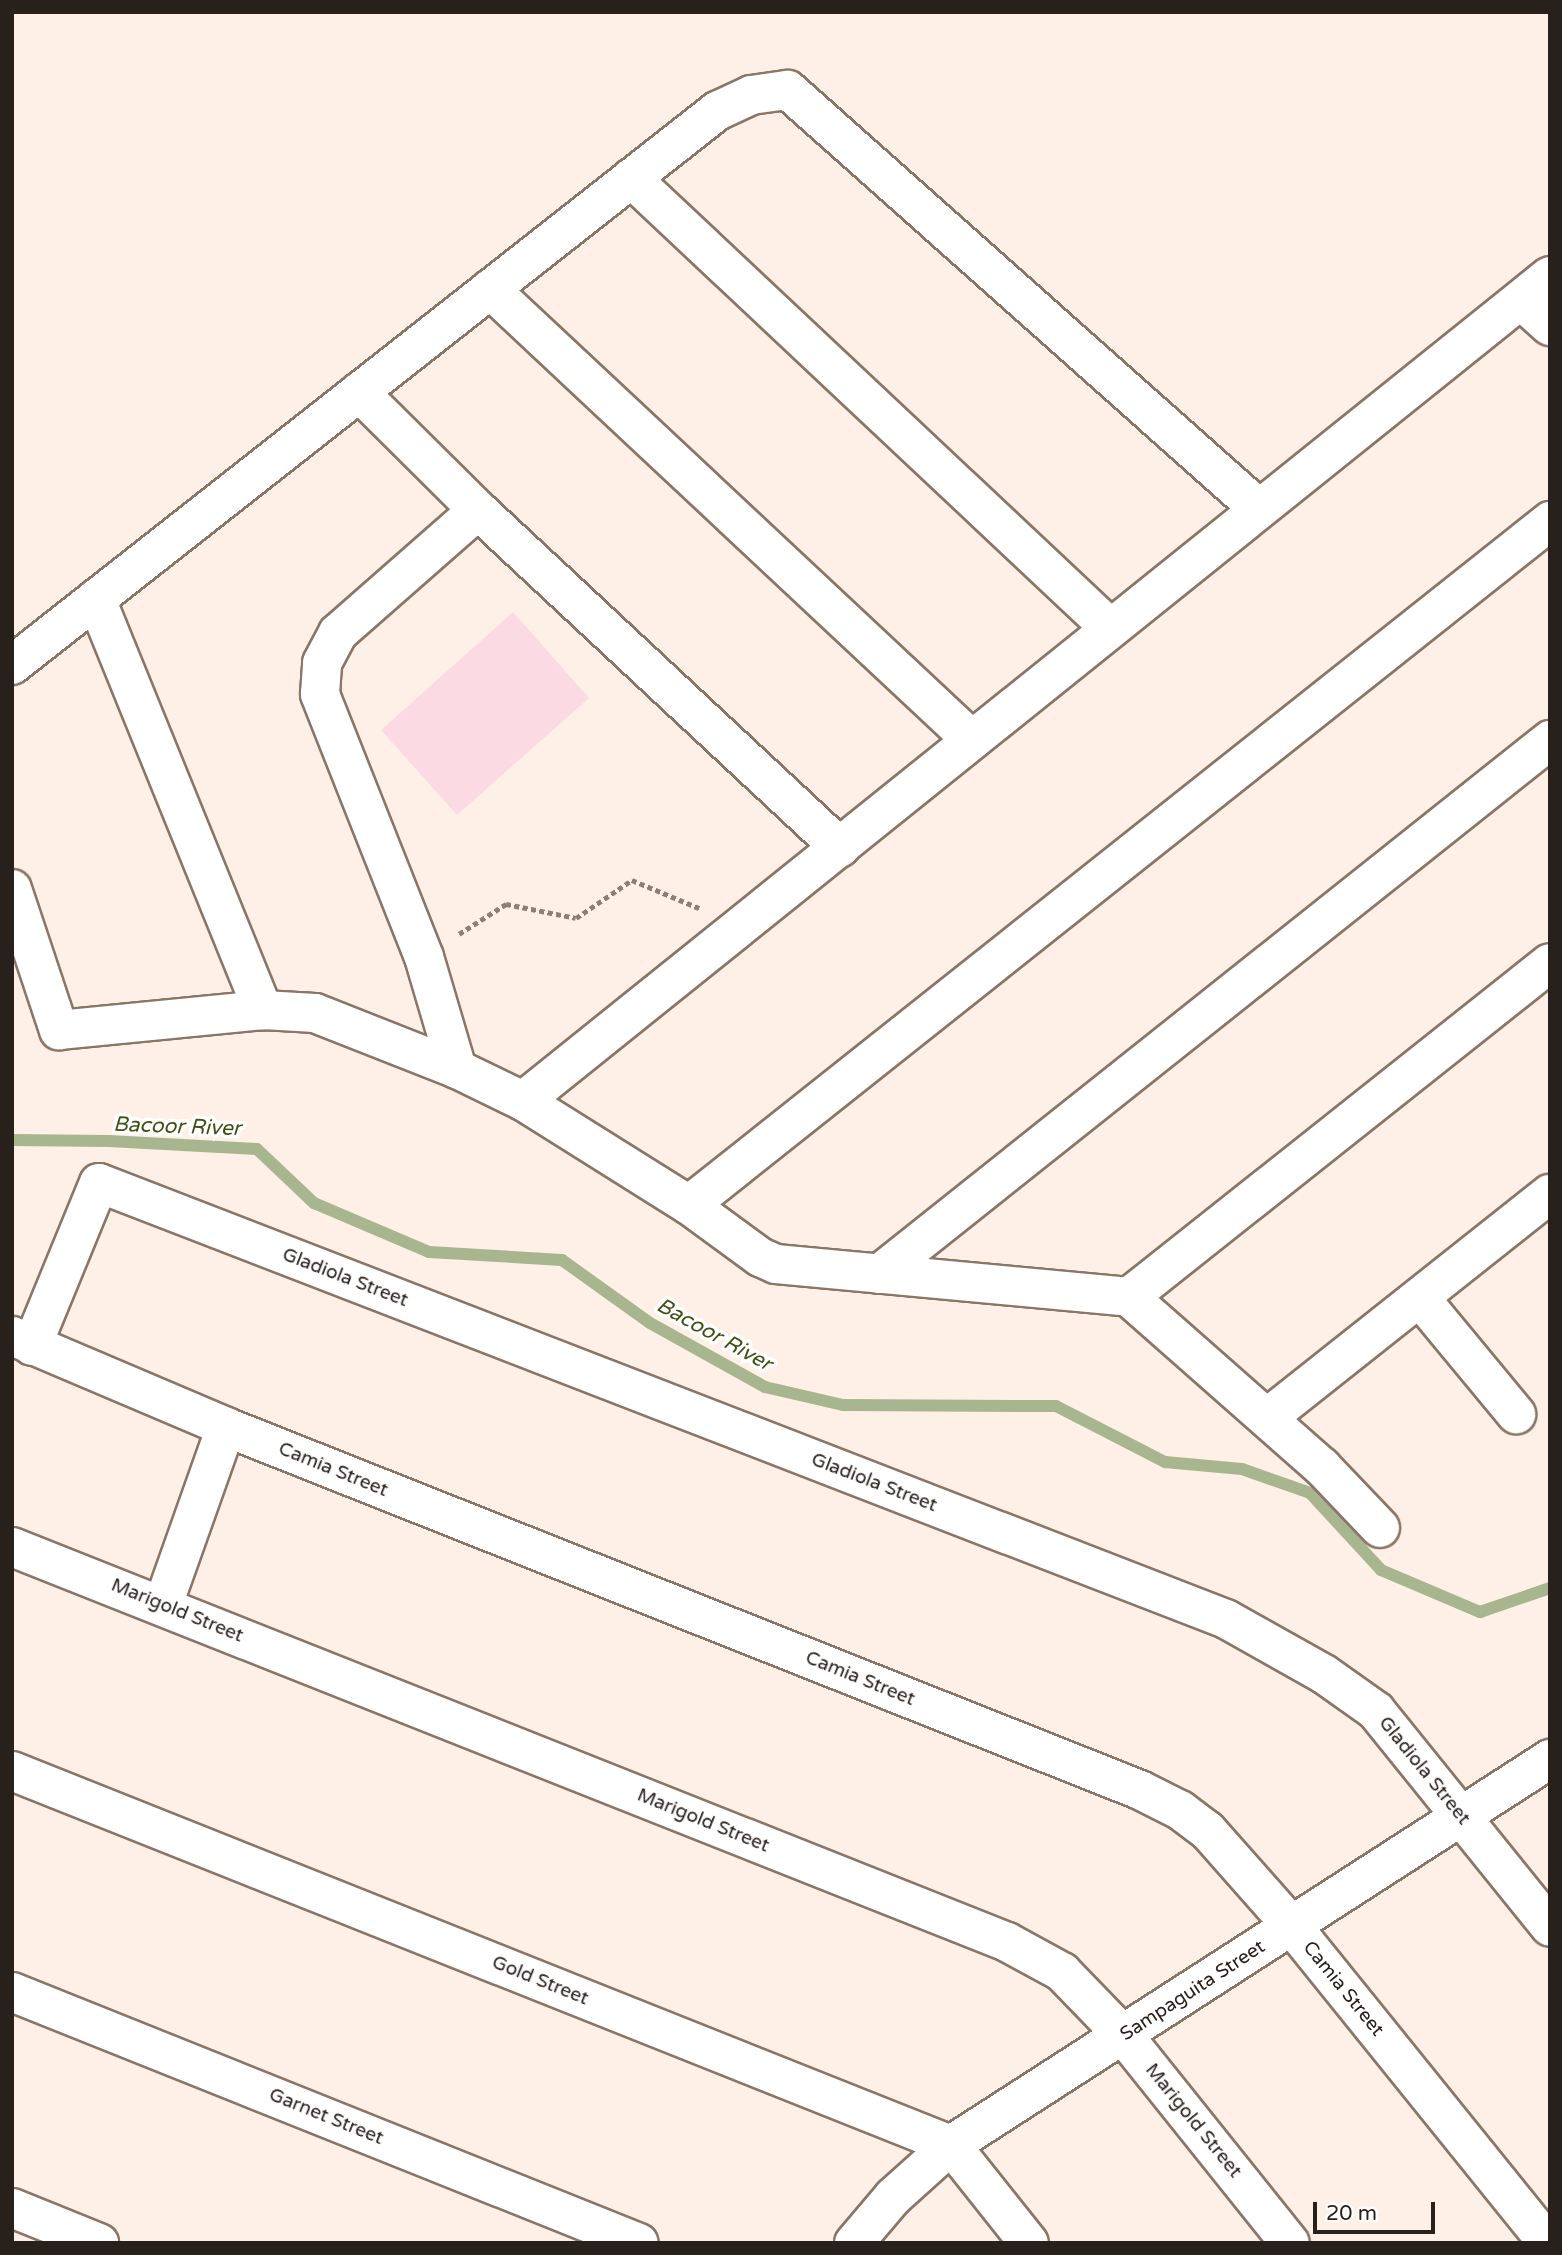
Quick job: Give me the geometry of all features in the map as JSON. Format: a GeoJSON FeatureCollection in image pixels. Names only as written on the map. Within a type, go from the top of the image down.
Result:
{"type":"FeatureCollection","features":[{"type":"Feature","properties":{"kind":"street"},"geometry":{"type":"LineString","coordinates":[[12,665],[717,111],[751,95],[788,90],[1258,508]]}},
{"type":"Feature","properties":{"kind":"street"},"geometry":{"type":"LineString","coordinates":[[631,178],[1110,628]]}},
{"type":"Feature","properties":{"kind":"street"},"geometry":{"type":"LineString","coordinates":[[523,1101],[1535,288],[1550,326]]}},
{"type":"Feature","properties":{"kind":"street"},"geometry":{"type":"LineString","coordinates":[[490,289],[972,740]]}},
{"type":"Feature","properties":{"kind":"street"},"geometry":{"type":"LineString","coordinates":[[359,392],[478,510],[840,847]]}},
{"type":"Feature","properties":{"kind":"street"},"geometry":{"type":"LineString","coordinates":[[457,1069],[424,957],[320,694],[322,663],[338,633],[478,510]]}},
{"type":"Feature","properties":{"kind":"street"},"geometry":{"type":"LineString","coordinates":[[689,1205],[1550,521]]}},
{"type":"Feature","properties":{"kind":"street"},"geometry":{"type":"LineString","coordinates":[[96,599],[263,1010]]}},
{"type":"Feature","properties":{"kind":"street"},"geometry":{"type":"LineString","coordinates":[[879,1273],[1550,740]]}},
{"type":"Feature","properties":{"kind":"street"},"geometry":{"type":"LineString","coordinates":[[12,890],[59,1030],[263,1010],[315,1013],[457,1069],[523,1101],[689,1205],[760,1257],[776,1264],[1129,1297],[1322,1467],[1380,1528]]}},
{"type":"Feature","properties":{"kind":"street"},"geometry":{"type":"LineString","coordinates":[[1129,1297],[1550,962]]}},
{"type":"Feature","properties":{"kind":"street","name":"Gladiola Street"},"geometry":{"type":"LineString","coordinates":[[22,1341],[99,1183],[1226,1619],[1324,1674],[1376,1711],[1550,1927]]}},
{"type":"Feature","properties":{"kind":"street"},"geometry":{"type":"LineString","coordinates":[[1267,1418],[1548,1198]]}},
{"type":"Feature","properties":{"kind":"street"},"geometry":{"type":"LineString","coordinates":[[1420,1298],[1516,1414]]}},
{"type":"Feature","properties":{"kind":"street","name":"Camia Street"},"geometry":{"type":"LineString","coordinates":[[22,1341],[226,1427],[1140,1790],[1180,1810],[1207,1830],[1292,1926],[1548,2243]]}},
{"type":"Feature","properties":{"kind":"street"},"geometry":{"type":"LineString","coordinates":[[163,1605],[226,1427]]}},
{"type":"Feature","properties":{"kind":"street","name":"Marigold Street"},"geometry":{"type":"LineString","coordinates":[[12,1547],[1007,1942],[1062,1972],[1124,2036],[1290,2243]]}},
{"type":"Feature","properties":{"kind":"street","name":"Sampaguita Street"},"geometry":{"type":"LineString","coordinates":[[854,2243],[893,2197],[951,2144],[1124,2036],[1550,1759]]}},
{"type":"Feature","properties":{"kind":"street","name":"Gold Street"},"geometry":{"type":"LineString","coordinates":[[12,1771],[951,2144]]}},
{"type":"Feature","properties":{"kind":"street","name":"Garnet Street"},"geometry":{"type":"LineString","coordinates":[[12,1992],[639,2243]]}},
{"type":"Feature","properties":{"kind":"street"},"geometry":{"type":"LineString","coordinates":[[951,2144],[1029,2243]]}},
{"type":"Feature","properties":{"kind":"street"},"geometry":{"type":"LineString","coordinates":[[12,2208],[99,2243]]}},
{"type":"Feature","properties":{"kind":"path"},"geometry":{"type":"LineString","coordinates":[[424,957],[506,904],[576,918],[632,880],[741,926]]}},
{"type":"Feature","properties":{"kind":"shaded area"},"geometry":{"type":"Polygon","coordinates":[[[513,612],[589,698],[457,815],[381,730],[513,612]]]}},
{"type":"Feature","properties":{"kind":"waterway","name":"Bacoor River"},"geometry":{"type":"LineString","coordinates":[[12,1140],[109,1141],[257,1149],[314,1203],[429,1252],[562,1260],[650,1323],[765,1387],[843,1405],[1056,1406],[1165,1462],[1242,1469],[1310,1493],[1381,1570],[1480,1612],[1550,1588]]}}]}
